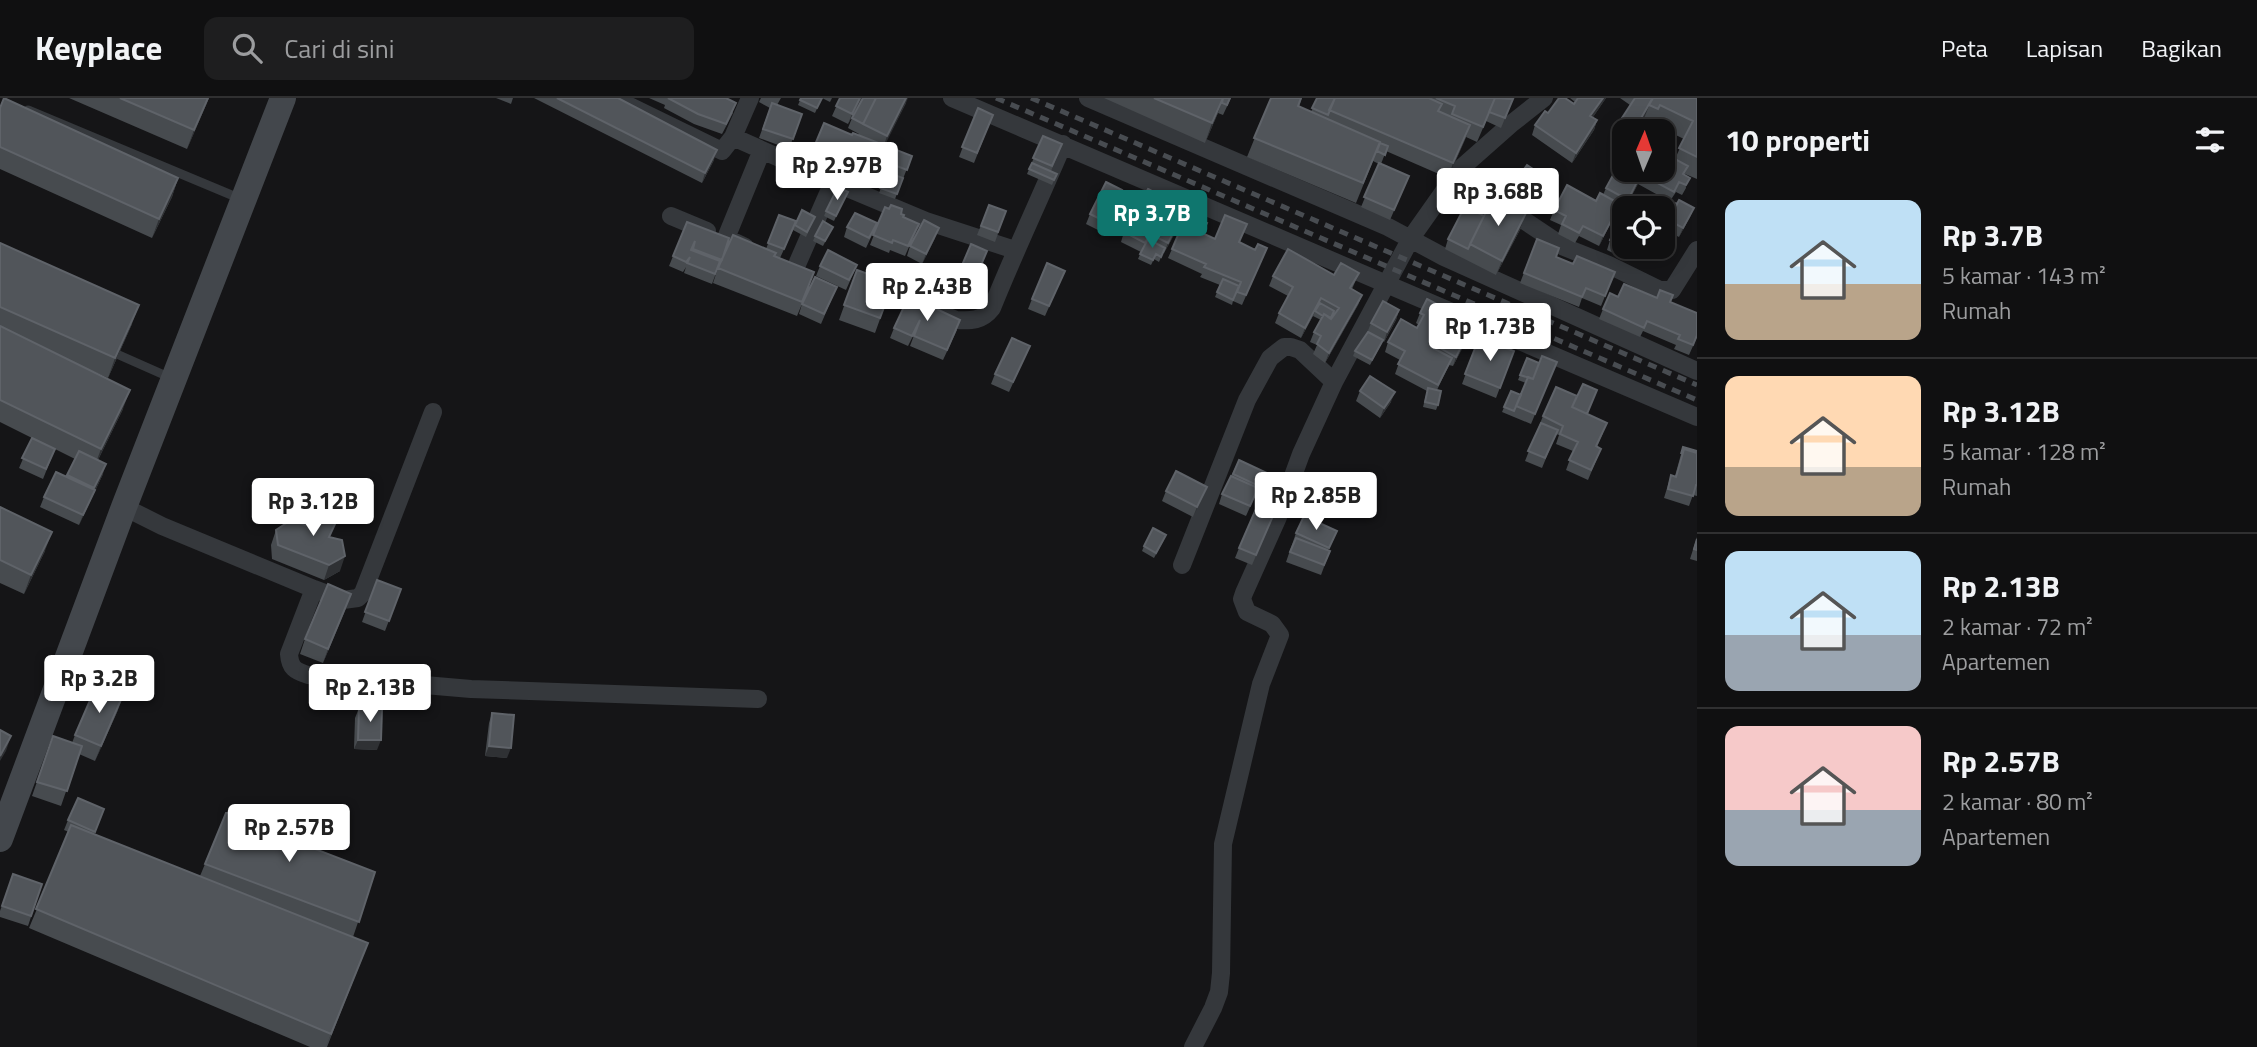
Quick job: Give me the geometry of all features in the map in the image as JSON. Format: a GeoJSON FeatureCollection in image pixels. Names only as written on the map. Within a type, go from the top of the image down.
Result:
{"type":"FeatureCollection","features":[{"type":"Feature","properties":{"kind":"main road"},"geometry":{"type":"LineString","coordinates":[[0,839],[124,506],[283,98]]}},
{"type":"Feature","properties":{"kind":"street"},"geometry":{"type":"LineString","coordinates":[[613,98],[719,150],[727,148],[750,98]]}},
{"type":"Feature","properties":{"kind":"street"},"geometry":{"type":"LineString","coordinates":[[952,98],[1697,417]]}},
{"type":"Feature","properties":{"kind":"street"},"geometry":{"type":"LineString","coordinates":[[1088,98],[1410,238],[1444,257],[1697,371]]}},
{"type":"Feature","properties":{"kind":"street"},"geometry":{"type":"LineString","coordinates":[[1193,1047],[1219,992],[1223,844],[1261,684],[1280,635],[1272,624],[1247,612],[1242,599],[1278,517],[1301,454],[1334,382],[1410,238],[1459,170],[1544,98]]}},
{"type":"Feature","properties":{"kind":"street"},"geometry":{"type":"LineString","coordinates":[[733,137],[926,221],[1015,250]]}},
{"type":"Feature","properties":{"kind":"street"},"geometry":{"type":"LineString","coordinates":[[857,278],[956,320],[972,321],[986,315],[992,308],[1063,144]]}},
{"type":"Feature","properties":{"kind":"street"},"geometry":{"type":"LineString","coordinates":[[726,239],[762,150]]}},
{"type":"Feature","properties":{"kind":"street"},"geometry":{"type":"LineString","coordinates":[[1459,170],[1510,211],[1564,247],[1660,290],[1672,289],[1690,279],[1697,250]]}},
{"type":"Feature","properties":{"kind":"street"},"geometry":{"type":"LineString","coordinates":[[794,269],[833,182]]}},
{"type":"Feature","properties":{"kind":"street"},"geometry":{"type":"LineString","coordinates":[[671,216],[759,253]]}},
{"type":"Feature","properties":{"kind":"street"},"geometry":{"type":"LineString","coordinates":[[1182,565],[1247,400],[1270,358],[1284,347],[1300,350],[1334,382]]}},
{"type":"Feature","properties":{"kind":"street"},"geometry":{"type":"LineString","coordinates":[[124,506],[162,526],[313,589],[343,600],[358,598],[363,593],[433,412]]}},
{"type":"Feature","properties":{"kind":"street"},"geometry":{"type":"LineString","coordinates":[[313,589],[289,654],[289,664],[296,671],[308,675],[484,690],[758,699]]}},
{"type":"Feature","properties":{"kind":"lane"},"geometry":{"type":"LineString","coordinates":[[22,107],[243,200]]}},
{"type":"Feature","properties":{"kind":"lane"},"geometry":{"type":"LineString","coordinates":[[105,349],[173,379]]}},
{"type":"Feature","properties":{"kind":"building"},"geometry":{"type":"Polygon","coordinates":[[[4,98],[178,178],[159,219],[0,147],[0,108],[4,98]]]}},
{"type":"Feature","properties":{"kind":"building"},"geometry":{"type":"Polygon","coordinates":[[[120,98],[208,98],[194,130],[120,98]]]}},
{"type":"Feature","properties":{"kind":"building"},"geometry":{"type":"Polygon","coordinates":[[[557,98],[618,98],[717,150],[705,173],[557,98]]]}},
{"type":"Feature","properties":{"kind":"building"},"geometry":{"type":"Polygon","coordinates":[[[668,98],[726,98],[736,103],[726,124],[698,114],[668,98]]]}},
{"type":"Feature","properties":{"kind":"building"},"geometry":{"type":"Polygon","coordinates":[[[822,98],[817,108],[800,100],[822,98]]]}},
{"type":"Feature","properties":{"kind":"building"},"geometry":{"type":"Polygon","coordinates":[[[840,98],[860,98],[852,114],[836,106],[840,98]]]}},
{"type":"Feature","properties":{"kind":"building"},"geometry":{"type":"Polygon","coordinates":[[[863,98],[876,98],[863,124],[852,118],[863,98]]]}},
{"type":"Feature","properties":{"kind":"building"},"geometry":{"type":"Polygon","coordinates":[[[876,98],[906,98],[887,136],[863,124],[876,98]]]}},
{"type":"Feature","properties":{"kind":"building"},"geometry":{"type":"Polygon","coordinates":[[[1154,98],[1223,98],[1212,123],[1154,98]]]}},
{"type":"Feature","properties":{"kind":"building"},"geometry":{"type":"Polygon","coordinates":[[[1223,98],[1230,98],[1227,105],[1222,103],[1223,98]]]}},
{"type":"Feature","properties":{"kind":"building"},"geometry":{"type":"Polygon","coordinates":[[[1271,98],[1301,98],[1298,106],[1380,142],[1363,183],[1254,138],[1271,98]]]}},
{"type":"Feature","properties":{"kind":"building"},"geometry":{"type":"Polygon","coordinates":[[[1317,98],[1335,98],[1328,115],[1312,108],[1317,98]]]}},
{"type":"Feature","properties":{"kind":"building"},"geometry":{"type":"Polygon","coordinates":[[[1335,98],[1429,98],[1442,104],[1438,111],[1470,125],[1453,163],[1329,110],[1335,98]]]}},
{"type":"Feature","properties":{"kind":"building"},"geometry":{"type":"Polygon","coordinates":[[[1436,98],[1495,98],[1483,127],[1452,114],[1455,106],[1436,98]]]}},
{"type":"Feature","properties":{"kind":"building"},"geometry":{"type":"Polygon","coordinates":[[[1495,98],[1513,99],[1505,118],[1489,112],[1495,98]]]}},
{"type":"Feature","properties":{"kind":"building"},"geometry":{"type":"Polygon","coordinates":[[[1559,98],[1565,98],[1574,104],[1578,98],[1603,98],[1590,116],[1597,120],[1576,153],[1535,125],[1559,98]]]}},
{"type":"Feature","properties":{"kind":"building"},"geometry":{"type":"Polygon","coordinates":[[[1635,98],[1652,99],[1641,119],[1622,118],[1635,98]]]}},
{"type":"Feature","properties":{"kind":"building"},"geometry":{"type":"Polygon","coordinates":[[[1653,98],[1697,98],[1697,157],[1679,148],[1693,121],[1660,105],[1658,109],[1649,105],[1653,98]]]}},
{"type":"Feature","properties":{"kind":"building"},"geometry":{"type":"Polygon","coordinates":[[[772,103],[802,114],[793,139],[763,129],[772,103]]]}},
{"type":"Feature","properties":{"kind":"building"},"geometry":{"type":"Polygon","coordinates":[[[978,108],[993,115],[977,153],[962,147],[978,108]]]}},
{"type":"Feature","properties":{"kind":"building"},"geometry":{"type":"Polygon","coordinates":[[[824,123],[912,156],[907,170],[847,147],[841,159],[814,147],[824,123]]]}},
{"type":"Feature","properties":{"kind":"building"},"geometry":{"type":"Polygon","coordinates":[[[1043,136],[1062,144],[1052,166],[1033,158],[1043,136]]]}},
{"type":"Feature","properties":{"kind":"building"},"geometry":{"type":"Polygon","coordinates":[[[1380,143],[1388,146],[1385,155],[1377,151],[1380,143]]]}},
{"type":"Feature","properties":{"kind":"building"},"geometry":{"type":"Polygon","coordinates":[[[857,159],[874,167],[867,180],[850,172],[857,159]]]}},
{"type":"Feature","properties":{"kind":"building"},"geometry":{"type":"Polygon","coordinates":[[[1675,159],[1688,166],[1683,174],[1690,178],[1686,185],[1679,182],[1674,192],[1656,182],[1675,182],[1675,159]]]}},
{"type":"Feature","properties":{"kind":"building"},"geometry":{"type":"Polygon","coordinates":[[[1032,163],[1057,174],[1054,180],[1029,169],[1032,163]]]}},
{"type":"Feature","properties":{"kind":"building"},"geometry":{"type":"Polygon","coordinates":[[[1379,163],[1409,176],[1394,210],[1364,197],[1379,163]]]}},
{"type":"Feature","properties":{"kind":"building"},"geometry":{"type":"Polygon","coordinates":[[[1527,165],[1545,177],[1529,201],[1510,189],[1527,165]]]}},
{"type":"Feature","properties":{"kind":"building"},"geometry":{"type":"Polygon","coordinates":[[[886,172],[903,178],[897,194],[880,188],[886,172]]]}},
{"type":"Feature","properties":{"kind":"building"},"geometry":{"type":"Polygon","coordinates":[[[1612,177],[1612,182],[1637,182],[1630,196],[1621,196],[1606,188],[1612,177]]]}},
{"type":"Feature","properties":{"kind":"building"},"geometry":{"type":"Polygon","coordinates":[[[1106,182],[1122,190],[1106,222],[1090,214],[1106,182]]]}},
{"type":"Feature","properties":{"kind":"building"},"geometry":{"type":"Polygon","coordinates":[[[1567,185],[1596,201],[1600,193],[1612,200],[1612,219],[1603,236],[1583,226],[1579,233],[1562,224],[1566,216],[1554,210],[1567,185]]]}},
{"type":"Feature","properties":{"kind":"building"},"geometry":{"type":"Polygon","coordinates":[[[838,187],[848,192],[836,216],[826,211],[838,187]]]}},
{"type":"Feature","properties":{"kind":"building"},"geometry":{"type":"Polygon","coordinates":[[[1148,189],[1165,198],[1161,205],[1144,196],[1148,189]]]}},
{"type":"Feature","properties":{"kind":"building"},"geometry":{"type":"Polygon","coordinates":[[[1144,196],[1182,216],[1168,243],[1150,234],[1145,243],[1124,232],[1144,196]]]}},
{"type":"Feature","properties":{"kind":"building"},"geometry":{"type":"Polygon","coordinates":[[[1494,196],[1526,213],[1502,261],[1470,244],[1494,196]]]}},
{"type":"Feature","properties":{"kind":"building"},"geometry":{"type":"Polygon","coordinates":[[[1679,200],[1694,208],[1683,228],[1675,224],[1675,207],[1679,200]]]}},
{"type":"Feature","properties":{"kind":"building"},"geometry":{"type":"Polygon","coordinates":[[[891,205],[902,209],[903,217],[919,224],[908,246],[873,235],[885,207],[889,209],[891,205]]]}},
{"type":"Feature","properties":{"kind":"building"},"geometry":{"type":"Polygon","coordinates":[[[989,205],[1006,211],[998,232],[981,226],[989,205]]]}},
{"type":"Feature","properties":{"kind":"building"},"geometry":{"type":"Polygon","coordinates":[[[1465,206],[1484,216],[1468,249],[1448,239],[1465,206]]]}},
{"type":"Feature","properties":{"kind":"building"},"geometry":{"type":"Polygon","coordinates":[[[802,210],[815,217],[807,232],[795,225],[802,210]]]}},
{"type":"Feature","properties":{"kind":"building"},"geometry":{"type":"Polygon","coordinates":[[[855,213],[877,223],[869,238],[847,227],[855,213]]]}},
{"type":"Feature","properties":{"kind":"building"},"geometry":{"type":"Polygon","coordinates":[[[1187,214],[1207,223],[1202,233],[1215,239],[1225,215],[1247,224],[1239,242],[1255,250],[1258,244],[1267,248],[1246,295],[1237,292],[1241,282],[1204,267],[1206,264],[1172,249],[1187,214]]]}},
{"type":"Feature","properties":{"kind":"building"},"geometry":{"type":"Polygon","coordinates":[[[779,215],[796,221],[784,249],[768,243],[779,215]]]}},
{"type":"Feature","properties":{"kind":"building"},"geometry":{"type":"Polygon","coordinates":[[[924,220],[939,228],[926,254],[910,246],[924,220]]]}},
{"type":"Feature","properties":{"kind":"building"},"geometry":{"type":"Polygon","coordinates":[[[823,221],[833,227],[825,241],[815,236],[823,221]]]}},
{"type":"Feature","properties":{"kind":"building"},"geometry":{"type":"Polygon","coordinates":[[[687,222],[729,238],[722,260],[693,249],[695,241],[691,250],[720,261],[715,274],[687,263],[690,257],[686,262],[673,256],[687,222]]]}},
{"type":"Feature","properties":{"kind":"building"},"geometry":{"type":"Polygon","coordinates":[[[733,235],[814,272],[802,302],[718,268],[733,235]]]}},
{"type":"Feature","properties":{"kind":"building"},"geometry":{"type":"Polygon","coordinates":[[[1148,239],[1165,248],[1161,257],[1156,254],[1153,260],[1140,254],[1148,239]]]}},
{"type":"Feature","properties":{"kind":"building"},"geometry":{"type":"Polygon","coordinates":[[[1537,239],[1559,248],[1556,257],[1573,264],[1577,256],[1615,272],[1605,296],[1586,288],[1582,297],[1524,273],[1537,239]]]}},
{"type":"Feature","properties":{"kind":"building"},"geometry":{"type":"Polygon","coordinates":[[[0,243],[139,305],[115,358],[0,307],[0,243]]]}},
{"type":"Feature","properties":{"kind":"building"},"geometry":{"type":"Polygon","coordinates":[[[971,244],[987,251],[976,277],[960,270],[971,244]]]}},
{"type":"Feature","properties":{"kind":"building"},"geometry":{"type":"Polygon","coordinates":[[[1288,249],[1334,275],[1341,263],[1359,273],[1350,288],[1362,295],[1329,353],[1317,344],[1321,336],[1314,332],[1324,314],[1331,319],[1339,308],[1321,298],[1305,328],[1279,313],[1293,287],[1273,276],[1288,249]]]}},
{"type":"Feature","properties":{"kind":"building"},"geometry":{"type":"Polygon","coordinates":[[[828,250],[857,265],[849,280],[820,266],[828,250]]]}},
{"type":"Feature","properties":{"kind":"building"},"geometry":{"type":"Polygon","coordinates":[[[1047,263],[1065,271],[1049,306],[1032,299],[1047,263]]]}},
{"type":"Feature","properties":{"kind":"building"},"geometry":{"type":"Polygon","coordinates":[[[857,270],[893,283],[880,318],[844,305],[857,270]]]}},
{"type":"Feature","properties":{"kind":"building"},"geometry":{"type":"Polygon","coordinates":[[[815,277],[837,287],[824,314],[802,304],[815,277]]]}},
{"type":"Feature","properties":{"kind":"building"},"geometry":{"type":"Polygon","coordinates":[[[1223,279],[1239,286],[1233,300],[1217,292],[1223,279]]]}},
{"type":"Feature","properties":{"kind":"building"},"geometry":{"type":"Polygon","coordinates":[[[1624,284],[1657,298],[1660,290],[1673,295],[1670,302],[1697,313],[1697,335],[1693,345],[1678,339],[1680,335],[1647,321],[1644,328],[1603,309],[1610,293],[1618,297],[1624,284]]]}},
{"type":"Feature","properties":{"kind":"building"},"geometry":{"type":"Polygon","coordinates":[[[909,296],[960,320],[947,350],[914,336],[920,320],[912,336],[894,328],[909,296]]]}},
{"type":"Feature","properties":{"kind":"building"},"geometry":{"type":"Polygon","coordinates":[[[1427,299],[1470,322],[1462,336],[1466,337],[1456,357],[1435,345],[1439,339],[1432,339],[1435,340],[1431,347],[1452,358],[1438,385],[1398,364],[1405,351],[1388,342],[1401,319],[1417,328],[1424,315],[1420,313],[1427,299]]]}},
{"type":"Feature","properties":{"kind":"building"},"geometry":{"type":"Polygon","coordinates":[[[1383,301],[1399,310],[1387,332],[1371,323],[1383,301]]]}},
{"type":"Feature","properties":{"kind":"building"},"geometry":{"type":"Polygon","coordinates":[[[1320,303],[1334,311],[1331,318],[1315,311],[1320,303]]]}},
{"type":"Feature","properties":{"kind":"building"},"geometry":{"type":"Polygon","coordinates":[[[0,326],[130,390],[101,449],[0,400],[0,326]]]}},
{"type":"Feature","properties":{"kind":"building"},"geometry":{"type":"Polygon","coordinates":[[[1368,332],[1383,340],[1372,360],[1355,351],[1368,332]]]}},
{"type":"Feature","properties":{"kind":"building"},"geometry":{"type":"Polygon","coordinates":[[[1012,338],[1030,346],[1013,382],[995,374],[1012,338]]]}},
{"type":"Feature","properties":{"kind":"building"},"geometry":{"type":"Polygon","coordinates":[[[1479,338],[1514,351],[1500,388],[1465,374],[1479,338]]]}},
{"type":"Feature","properties":{"kind":"building"},"geometry":{"type":"Polygon","coordinates":[[[1542,356],[1557,362],[1535,414],[1516,406],[1528,377],[1533,379],[1542,356]]]}},
{"type":"Feature","properties":{"kind":"building"},"geometry":{"type":"Polygon","coordinates":[[[1527,358],[1539,363],[1533,379],[1520,375],[1527,358]]]}},
{"type":"Feature","properties":{"kind":"building"},"geometry":{"type":"Polygon","coordinates":[[[1370,376],[1395,392],[1384,408],[1360,391],[1370,376]]]}},
{"type":"Feature","properties":{"kind":"building"},"geometry":{"type":"Polygon","coordinates":[[[1583,384],[1597,390],[1587,414],[1572,407],[1583,384]]]}},
{"type":"Feature","properties":{"kind":"building"},"geometry":{"type":"Polygon","coordinates":[[[1556,387],[1577,396],[1572,407],[1607,423],[1596,446],[1601,449],[1591,470],[1569,460],[1578,442],[1560,434],[1563,426],[1543,416],[1556,387]]]}},
{"type":"Feature","properties":{"kind":"building"},"geometry":{"type":"Polygon","coordinates":[[[1428,388],[1441,391],[1438,405],[1425,402],[1428,388]]]}},
{"type":"Feature","properties":{"kind":"building"},"geometry":{"type":"Polygon","coordinates":[[[1511,391],[1521,395],[1514,411],[1504,407],[1511,391]]]}},
{"type":"Feature","properties":{"kind":"building"},"geometry":{"type":"Polygon","coordinates":[[[1541,423],[1558,430],[1545,458],[1528,451],[1541,423]]]}},
{"type":"Feature","properties":{"kind":"building"},"geometry":{"type":"Polygon","coordinates":[[[32,438],[55,449],[46,469],[22,458],[32,438]]]}},
{"type":"Feature","properties":{"kind":"building"},"geometry":{"type":"Polygon","coordinates":[[[1684,449],[1697,453],[1697,485],[1693,496],[1668,489],[1671,475],[1676,477],[1684,449]]]}},
{"type":"Feature","properties":{"kind":"building"},"geometry":{"type":"Polygon","coordinates":[[[79,451],[106,464],[94,488],[67,475],[79,451]]]}},
{"type":"Feature","properties":{"kind":"building"},"geometry":{"type":"Polygon","coordinates":[[[1239,460],[1269,474],[1263,488],[1233,474],[1239,460]]]}},
{"type":"Feature","properties":{"kind":"building"},"geometry":{"type":"Polygon","coordinates":[[[1176,471],[1207,487],[1197,507],[1166,491],[1176,471]]]}},
{"type":"Feature","properties":{"kind":"building"},"geometry":{"type":"Polygon","coordinates":[[[56,472],[95,490],[83,515],[44,497],[56,472]]]}},
{"type":"Feature","properties":{"kind":"building"},"geometry":{"type":"Polygon","coordinates":[[[1231,476],[1258,488],[1250,506],[1222,494],[1231,476]]]}},
{"type":"Feature","properties":{"kind":"building"},"geometry":{"type":"Polygon","coordinates":[[[1259,502],[1276,509],[1256,555],[1239,548],[1259,502]]]}},
{"type":"Feature","properties":{"kind":"building"},"geometry":{"type":"Polygon","coordinates":[[[0,507],[52,532],[31,575],[0,560],[0,507]]]}},
{"type":"Feature","properties":{"kind":"building"},"geometry":{"type":"Polygon","coordinates":[[[325,509],[336,522],[329,537],[342,540],[345,556],[329,565],[278,545],[276,530],[291,520],[305,525],[310,511],[325,509]]]}},
{"type":"Feature","properties":{"kind":"building"},"geometry":{"type":"Polygon","coordinates":[[[1304,516],[1337,531],[1329,548],[1296,533],[1304,516]]]}},
{"type":"Feature","properties":{"kind":"building"},"geometry":{"type":"Polygon","coordinates":[[[1153,528],[1166,535],[1156,553],[1144,546],[1153,528]]]}},
{"type":"Feature","properties":{"kind":"building"},"geometry":{"type":"Polygon","coordinates":[[[1296,538],[1330,551],[1324,565],[1290,552],[1296,538]]]}},
{"type":"Feature","properties":{"kind":"building"},"geometry":{"type":"Polygon","coordinates":[[[377,580],[401,589],[389,621],[365,612],[377,580]]]}},
{"type":"Feature","properties":{"kind":"building"},"geometry":{"type":"Polygon","coordinates":[[[328,584],[351,594],[328,649],[305,639],[328,584]]]}},
{"type":"Feature","properties":{"kind":"building"},"geometry":{"type":"Polygon","coordinates":[[[97,684],[123,695],[101,746],[75,735],[97,684]]]}},
{"type":"Feature","properties":{"kind":"building"},"geometry":{"type":"Polygon","coordinates":[[[359,708],[382,709],[381,740],[358,740],[359,708]]]}},
{"type":"Feature","properties":{"kind":"building"},"geometry":{"type":"Polygon","coordinates":[[[492,713],[514,715],[511,748],[489,746],[492,713]]]}},
{"type":"Feature","properties":{"kind":"building"},"geometry":{"type":"Polygon","coordinates":[[[0,730],[11,736],[0,756],[0,730]]]}},
{"type":"Feature","properties":{"kind":"building"},"geometry":{"type":"Polygon","coordinates":[[[53,736],[82,746],[67,791],[37,782],[53,736]]]}},
{"type":"Feature","properties":{"kind":"building"},"geometry":{"type":"Polygon","coordinates":[[[78,798],[104,809],[95,832],[68,820],[78,798]]]}},
{"type":"Feature","properties":{"kind":"building"},"geometry":{"type":"Polygon","coordinates":[[[226,813],[257,813],[277,819],[306,835],[302,844],[375,872],[359,922],[205,864],[226,813]]]}},
{"type":"Feature","properties":{"kind":"building"},"geometry":{"type":"Polygon","coordinates":[[[71,825],[368,943],[331,1034],[36,909],[71,825]]]}},
{"type":"Feature","properties":{"kind":"building"},"geometry":{"type":"Polygon","coordinates":[[[13,874],[42,884],[31,916],[2,906],[13,874]]]}},
{"type":"Feature","properties":{"kind":"railway"},"geometry":{"type":"LineString","coordinates":[[996,98],[1697,400]]}},
{"type":"Feature","properties":{"kind":"railway"},"geometry":{"type":"LineString","coordinates":[[1031,98],[1697,385]]}}]}
